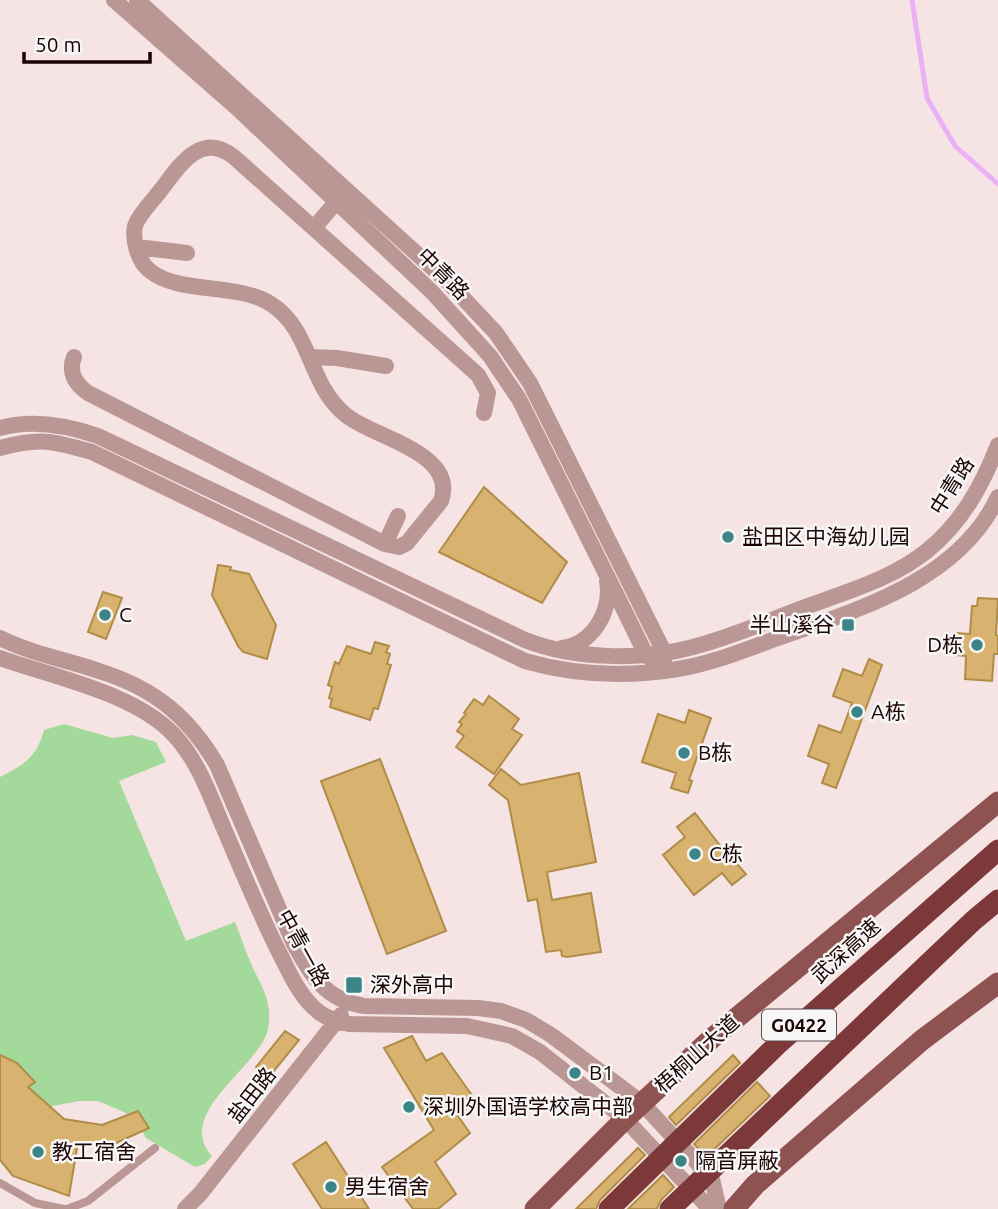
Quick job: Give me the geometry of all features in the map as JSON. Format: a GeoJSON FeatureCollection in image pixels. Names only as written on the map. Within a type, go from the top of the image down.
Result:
{"type":"FeatureCollection","features":[{"type":"Feature","properties":{"kind":"highway","name":"武深高速"},"geometry":{"type":"LineString","coordinates":[[609,1209],[777,1045],[998,850]]}},
{"type":"Feature","properties":{"kind":"highway","name":"G0422"},"geometry":{"type":"LineString","coordinates":[[670,1209],[974,920],[998,901]]}},
{"type":"Feature","properties":{"kind":"main road","name":"梧桐山大道"},"geometry":{"type":"LineString","coordinates":[[535,1209],[625,1119],[711,1039],[998,802]]}},
{"type":"Feature","properties":{"kind":"main road"},"geometry":{"type":"LineString","coordinates":[[734,1209],[755,1185],[922,1040],[998,983]]}},
{"type":"Feature","properties":{"kind":"street","name":"中青路"},"geometry":{"type":"LineString","coordinates":[[114,0],[237,108],[449,283],[496,333],[519,364],[552,426],[664,652],[664,671]]}},
{"type":"Feature","properties":{"kind":"street","name":"中青路"},"geometry":{"type":"LineString","coordinates":[[137,0],[342,196],[490,356],[519,399],[646,653],[664,671]]}},
{"type":"Feature","properties":{"kind":"street"},"geometry":{"type":"LineString","coordinates":[[74,357],[71,364],[73,378],[88,393],[385,544],[399,547],[413,537],[441,501],[443,492],[438,470],[426,457],[359,425],[343,413],[323,391],[294,327],[270,303],[247,294],[159,276],[142,262],[135,228],[140,217],[185,159],[195,151],[222,149],[478,375],[488,393],[484,413]]}},
{"type":"Feature","properties":{"kind":"street"},"geometry":{"type":"LineString","coordinates":[[314,228],[342,196]]}},
{"type":"Feature","properties":{"kind":"street"},"geometry":{"type":"LineString","coordinates":[[137,247],[187,254]]}},
{"type":"Feature","properties":{"kind":"street"},"geometry":{"type":"LineString","coordinates":[[309,357],[337,358],[386,366]]}},
{"type":"Feature","properties":{"kind":"street"},"geometry":{"type":"LineString","coordinates":[[0,428],[18,424],[44,424],[83,431],[111,442],[542,647],[580,654],[646,653]]}},
{"type":"Feature","properties":{"kind":"street"},"geometry":{"type":"LineString","coordinates":[[0,448],[26,441],[56,442],[92,452],[525,661],[577,672],[612,674],[664,671]]}},
{"type":"Feature","properties":{"kind":"street","name":"中青路"},"geometry":{"type":"LineString","coordinates":[[646,653],[664,652],[711,641],[842,594],[887,575],[919,557],[942,538],[964,512],[988,471],[998,445]]}},
{"type":"Feature","properties":{"kind":"street"},"geometry":{"type":"LineString","coordinates":[[238,521],[255,478]]}},
{"type":"Feature","properties":{"kind":"street","name":"中青路"},"geometry":{"type":"LineString","coordinates":[[664,671],[682,669],[720,658],[856,610],[897,592],[926,575],[961,547],[984,521],[998,497]]}},
{"type":"Feature","properties":{"kind":"street"},"geometry":{"type":"LineString","coordinates":[[385,544],[398,516]]}},
{"type":"Feature","properties":{"kind":"street"},"geometry":{"type":"LineString","coordinates":[[542,647],[575,645],[595,630],[607,602],[608,586],[604,569]]}},
{"type":"Feature","properties":{"kind":"street","name":"中青一路"},"geometry":{"type":"LineString","coordinates":[[0,638],[131,683],[190,724],[217,765],[280,915],[304,962],[320,984],[339,1000],[349,1004],[382,1008],[478,1008],[501,1011],[526,1020],[551,1035],[642,1103],[712,1179],[719,1209]]}},
{"type":"Feature","properties":{"kind":"street","name":"中青一路"},"geometry":{"type":"LineString","coordinates":[[0,658],[97,690],[152,717],[173,734],[190,754],[203,778],[262,918],[295,984],[318,1012],[337,1021],[365,1026],[467,1026],[512,1036],[540,1052],[625,1119],[709,1209]]}},
{"type":"Feature","properties":{"kind":"street","name":"盐田路"},"geometry":{"type":"LineString","coordinates":[[185,1209],[200,1195],[349,1004]]}},
{"type":"Feature","properties":{"kind":"lane"},"geometry":{"type":"LineString","coordinates":[[0,1184],[35,1203],[66,1209],[88,1201],[155,1148]]}},
{"type":"Feature","properties":{"kind":"green space"},"geometry":{"type":"Polygon","coordinates":[[[64,724],[113,738],[132,735],[156,742],[166,762],[119,781],[186,941],[235,922],[266,997],[269,1020],[262,1044],[210,1107],[203,1123],[203,1140],[212,1156],[205,1164],[195,1167],[146,1138],[139,1125],[124,1112],[98,1101],[79,1101],[42,1108],[0,1080],[0,777],[33,754],[44,730],[64,724]]]}},
{"type":"Feature","properties":{"kind":"building"},"geometry":{"type":"Polygon","coordinates":[[[484,487],[567,562],[542,603],[439,552],[484,487]]]}},
{"type":"Feature","properties":{"kind":"building"},"geometry":{"type":"Polygon","coordinates":[[[218,565],[249,574],[276,625],[267,659],[243,652],[238,646],[212,595],[218,565]]]}},
{"type":"Feature","properties":{"kind":"building","name":"C"},"geometry":{"type":"Polygon","coordinates":[[[103,592],[122,598],[106,639],[88,632],[103,592]]]}},
{"type":"Feature","properties":{"kind":"building","name":"D栋"},"geometry":{"type":"Polygon","coordinates":[[[978,598],[998,599],[998,654],[994,654],[992,681],[965,679],[966,656],[956,655],[957,633],[970,634],[972,606],[977,606],[978,598]]]}},
{"type":"Feature","properties":{"kind":"building"},"geometry":{"type":"Polygon","coordinates":[[[375,642],[389,646],[386,652],[390,654],[387,664],[391,665],[378,709],[374,708],[370,720],[330,707],[332,687],[328,685],[335,662],[339,664],[347,646],[371,654],[375,642]]]}},
{"type":"Feature","properties":{"kind":"building","name":"A栋"},"geometry":{"type":"Polygon","coordinates":[[[869,659],[882,665],[836,788],[822,783],[829,764],[808,756],[819,725],[841,733],[852,703],[833,696],[843,669],[862,676],[869,659]]]}},
{"type":"Feature","properties":{"kind":"building"},"geometry":{"type":"Polygon","coordinates":[[[489,696],[519,719],[512,729],[522,735],[494,774],[456,747],[464,736],[457,731],[462,724],[459,722],[466,714],[464,713],[474,699],[483,705],[489,696]]]}},
{"type":"Feature","properties":{"kind":"building","name":"B栋"},"geometry":{"type":"Polygon","coordinates":[[[689,710],[711,718],[689,780],[692,781],[688,793],[671,788],[676,773],[642,762],[658,714],[685,723],[689,710]]]}},
{"type":"Feature","properties":{"kind":"building"},"geometry":{"type":"Polygon","coordinates":[[[380,759],[446,931],[387,954],[321,781],[380,759]]]}},
{"type":"Feature","properties":{"kind":"building"},"geometry":{"type":"Polygon","coordinates":[[[501,769],[521,785],[579,773],[596,862],[547,872],[552,900],[591,893],[601,952],[567,957],[562,956],[561,950],[546,952],[537,899],[528,901],[508,800],[489,785],[501,769]]]}},
{"type":"Feature","properties":{"kind":"building","name":"C栋"},"geometry":{"type":"Polygon","coordinates":[[[695,813],[735,865],[746,874],[732,885],[722,873],[694,895],[663,855],[685,837],[677,827],[695,813]]]}},
{"type":"Feature","properties":{"kind":"building"},"geometry":{"type":"Polygon","coordinates":[[[285,1031],[299,1040],[269,1077],[256,1067],[285,1031]]]}},
{"type":"Feature","properties":{"kind":"building"},"geometry":{"type":"Polygon","coordinates":[[[412,1036],[426,1061],[442,1053],[476,1101],[458,1116],[470,1133],[435,1162],[456,1194],[438,1209],[413,1209],[382,1167],[434,1130],[384,1048],[412,1036]]]}},
{"type":"Feature","properties":{"kind":"building","name":"教工宿舍"},"geometry":{"type":"Polygon","coordinates":[[[0,1055],[17,1063],[35,1082],[28,1087],[64,1119],[102,1125],[138,1111],[149,1128],[114,1144],[78,1142],[69,1196],[13,1176],[0,1160],[0,1055]]]}},
{"type":"Feature","properties":{"kind":"building"},"geometry":{"type":"Polygon","coordinates":[[[733,1055],[740,1063],[676,1125],[669,1117],[733,1055]]]}},
{"type":"Feature","properties":{"kind":"building"},"geometry":{"type":"Polygon","coordinates":[[[757,1082],[770,1096],[706,1157],[694,1144],[757,1082]]]}},
{"type":"Feature","properties":{"kind":"building","name":"男生宿舍"},"geometry":{"type":"Polygon","coordinates":[[[326,1142],[369,1209],[322,1209],[293,1164],[326,1142]]]}},
{"type":"Feature","properties":{"kind":"building"},"geometry":{"type":"Polygon","coordinates":[[[638,1148],[645,1155],[600,1200],[596,1209],[576,1209],[638,1148]]]}},
{"type":"Feature","properties":{"kind":"building"},"geometry":{"type":"Polygon","coordinates":[[[663,1175],[674,1187],[661,1200],[657,1209],[628,1209],[663,1175]]]}},
{"type":"Feature","properties":{"kind":"waterway"},"geometry":{"type":"LineString","coordinates":[[912,0],[927,98],[955,146],[998,184]]}},
{"type":"Feature","properties":{"kind":"place","name":"盐田区中海幼儿园"},"geometry":{"type":"Point","coordinates":[728,537]}},
{"type":"Feature","properties":{"kind":"place","name":"C"},"geometry":{"type":"Point","coordinates":[105,615]}},
{"type":"Feature","properties":{"kind":"place","name":"半山溪谷"},"geometry":{"type":"Point","coordinates":[848,625]}},
{"type":"Feature","properties":{"kind":"place","name":"D栋"},"geometry":{"type":"Point","coordinates":[977,645]}},
{"type":"Feature","properties":{"kind":"place","name":"A栋"},"geometry":{"type":"Point","coordinates":[857,712]}},
{"type":"Feature","properties":{"kind":"place","name":"B栋"},"geometry":{"type":"Point","coordinates":[684,753]}},
{"type":"Feature","properties":{"kind":"place","name":"C栋"},"geometry":{"type":"Point","coordinates":[695,854]}},
{"type":"Feature","properties":{"kind":"place","name":"深外高中"},"geometry":{"type":"Point","coordinates":[354,985]}},
{"type":"Feature","properties":{"kind":"place","name":"B1"},"geometry":{"type":"Point","coordinates":[575,1073]}},
{"type":"Feature","properties":{"kind":"place","name":"深圳外国语学校高中部"},"geometry":{"type":"Point","coordinates":[409,1107]}},
{"type":"Feature","properties":{"kind":"place","name":"教工宿舍"},"geometry":{"type":"Point","coordinates":[38,1152]}},
{"type":"Feature","properties":{"kind":"place","name":"隔音屏蔽"},"geometry":{"type":"Point","coordinates":[681,1161]}},
{"type":"Feature","properties":{"kind":"place","name":"男生宿舍"},"geometry":{"type":"Point","coordinates":[331,1187]}}]}
